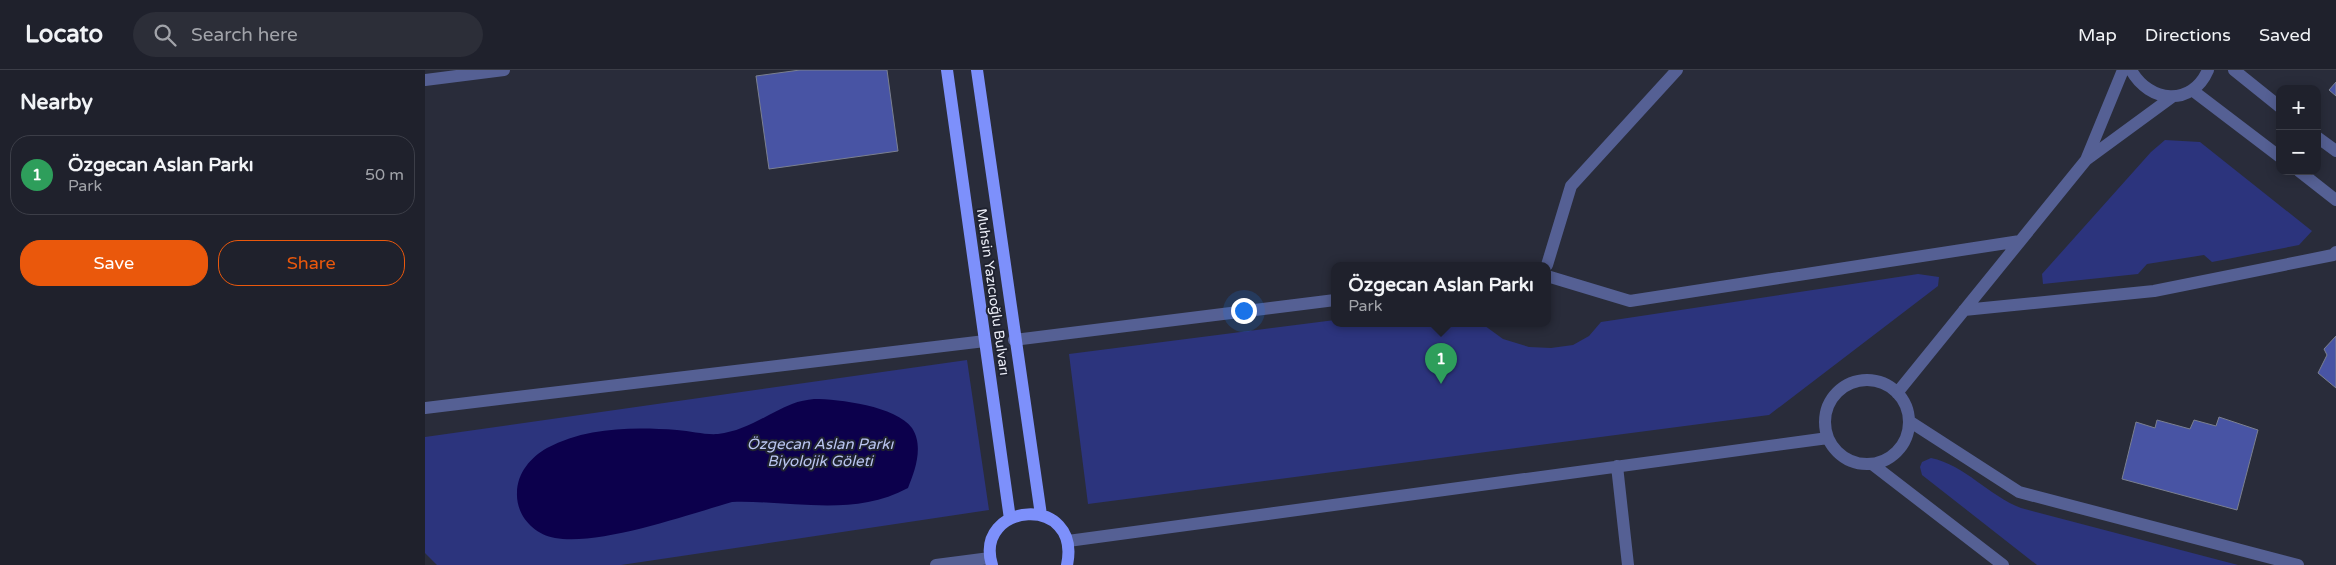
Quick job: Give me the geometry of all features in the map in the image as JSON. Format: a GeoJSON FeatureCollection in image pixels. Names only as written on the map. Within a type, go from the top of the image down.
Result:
{"type":"FeatureCollection","features":[{"type":"Feature","properties":{"kind":"main road","name":"Muhsin Yazıcıoğlu Bulvarı"},"geometry":{"type":"LineString","coordinates":[[947,70],[1010,519]]}},
{"type":"Feature","properties":{"kind":"main road"},"geometry":{"type":"LineString","coordinates":[[977,70],[1014,340],[1041,515]]}},
{"type":"Feature","properties":{"kind":"main road"},"geometry":{"type":"LineString","coordinates":[[991,562],[990,545],[995,532],[1010,519],[1028,513],[1041,515],[1057,525],[1068,541],[1070,554],[1067,565]]}},
{"type":"Feature","properties":{"kind":"street"},"geometry":{"type":"LineString","coordinates":[[425,80],[504,70]]}},
{"type":"Feature","properties":{"kind":"street"},"geometry":{"type":"LineString","coordinates":[[1548,262],[1571,186],[1677,70]]}},
{"type":"Feature","properties":{"kind":"street"},"geometry":{"type":"LineString","coordinates":[[2086,160],[2123,70]]}},
{"type":"Feature","properties":{"kind":"street"},"geometry":{"type":"LineString","coordinates":[[2131,70],[2137,81],[2147,90],[2159,95],[2172,97]]}},
{"type":"Feature","properties":{"kind":"street"},"geometry":{"type":"LineString","coordinates":[[1897,393],[2086,160],[2172,97],[2192,90],[2205,77],[2208,70]]}},
{"type":"Feature","properties":{"kind":"street"},"geometry":{"type":"LineString","coordinates":[[2234,70],[2276,104]]}},
{"type":"Feature","properties":{"kind":"street"},"geometry":{"type":"LineString","coordinates":[[2192,90],[2276,154]]}},
{"type":"Feature","properties":{"kind":"street"},"geometry":{"type":"LineString","coordinates":[[2321,140],[2336,151]]}},
{"type":"Feature","properties":{"kind":"street"},"geometry":{"type":"LineString","coordinates":[[2304,175],[2336,200]]}},
{"type":"Feature","properties":{"kind":"street"},"geometry":{"type":"LineString","coordinates":[[1551,277],[1631,302],[2020,241]]}},
{"type":"Feature","properties":{"kind":"street"},"geometry":{"type":"LineString","coordinates":[[1964,310],[2154,291],[2333,255],[2336,252]]}},
{"type":"Feature","properties":{"kind":"street"},"geometry":{"type":"LineString","coordinates":[[1014,340],[1331,300]]}},
{"type":"Feature","properties":{"kind":"street"},"geometry":{"type":"LineString","coordinates":[[425,408],[985,341]]}},
{"type":"Feature","properties":{"kind":"street"},"geometry":{"type":"LineString","coordinates":[[1862,381],[1875,381],[1887,385],[1897,393],[1905,404],[1909,421],[1909,430],[1904,442],[1896,453],[1885,461],[1871,464],[1858,463],[1846,458],[1835,450],[1828,438],[1825,426],[1826,413],[1831,401],[1839,391],[1850,384],[1862,381]]}},
{"type":"Feature","properties":{"kind":"street"},"geometry":{"type":"LineString","coordinates":[[1909,421],[2019,492],[2298,565]]}},
{"type":"Feature","properties":{"kind":"street"},"geometry":{"type":"LineString","coordinates":[[1068,541],[1828,438]]}},
{"type":"Feature","properties":{"kind":"street"},"geometry":{"type":"LineString","coordinates":[[1871,464],[2003,565]]}},
{"type":"Feature","properties":{"kind":"street"},"geometry":{"type":"LineString","coordinates":[[1617,466],[1628,565]]}},
{"type":"Feature","properties":{"kind":"street"},"geometry":{"type":"LineString","coordinates":[[936,565],[991,562]]}},
{"type":"Feature","properties":{"kind":"shaded area"},"geometry":{"type":"Polygon","coordinates":[[[2165,140],[2200,142],[2312,231],[2299,245],[2212,262],[2204,255],[2147,264],[2138,274],[2043,284],[2042,274],[2151,152],[2165,140]]]}},
{"type":"Feature","properties":{"kind":"shaded area"},"geometry":{"type":"Polygon","coordinates":[[[1918,274],[1939,277],[1938,286],[1769,415],[1088,504],[1069,354],[1331,321],[1331,327],[1486,327],[1503,339],[1529,347],[1551,348],[1573,345],[1589,336],[1601,322],[1918,274]]]}},
{"type":"Feature","properties":{"kind":"shaded area"},"geometry":{"type":"Polygon","coordinates":[[[967,360],[989,510],[621,565],[437,565],[425,553],[425,437],[967,360]]]}},
{"type":"Feature","properties":{"kind":"shaded area"},"geometry":{"type":"Polygon","coordinates":[[[1931,458],[1955,467],[2009,503],[2021,508],[2238,565],[2037,565],[1922,475],[1920,467],[1922,462],[1931,458]]]}},
{"type":"Feature","properties":{"kind":"water","name":"Özgecan Aslan Parkı Biyolojik Göleti"},"geometry":{"type":"Polygon","coordinates":[[[814,399],[838,400],[866,405],[881,409],[904,420],[916,435],[918,450],[916,466],[908,488],[887,497],[865,503],[844,505],[822,506],[732,502],[643,528],[595,538],[573,539],[547,536],[533,528],[519,509],[517,493],[522,472],[530,461],[541,452],[562,441],[594,432],[627,429],[660,429],[718,434],[747,426],[795,403],[814,399]]]}},
{"type":"Feature","properties":{"kind":"building"},"geometry":{"type":"Polygon","coordinates":[[[800,70],[887,70],[898,151],[769,169],[756,76],[800,70]]]}},
{"type":"Feature","properties":{"kind":"building"},"geometry":{"type":"Polygon","coordinates":[[[2336,82],[2336,96],[2329,90],[2336,82]]]}},
{"type":"Feature","properties":{"kind":"building"},"geometry":{"type":"Polygon","coordinates":[[[2336,336],[2336,388],[2318,373],[2327,355],[2324,349],[2336,336]]]}},
{"type":"Feature","properties":{"kind":"building"},"geometry":{"type":"Polygon","coordinates":[[[2219,417],[2258,430],[2237,510],[2122,479],[2136,422],[2155,428],[2157,420],[2190,429],[2194,420],[2216,426],[2219,417]]]}},
{"type":"Feature","properties":{"kind":"place","name":"Özgecan Aslan Parkı"},"geometry":{"type":"Point","coordinates":[1441,384]}}]}
